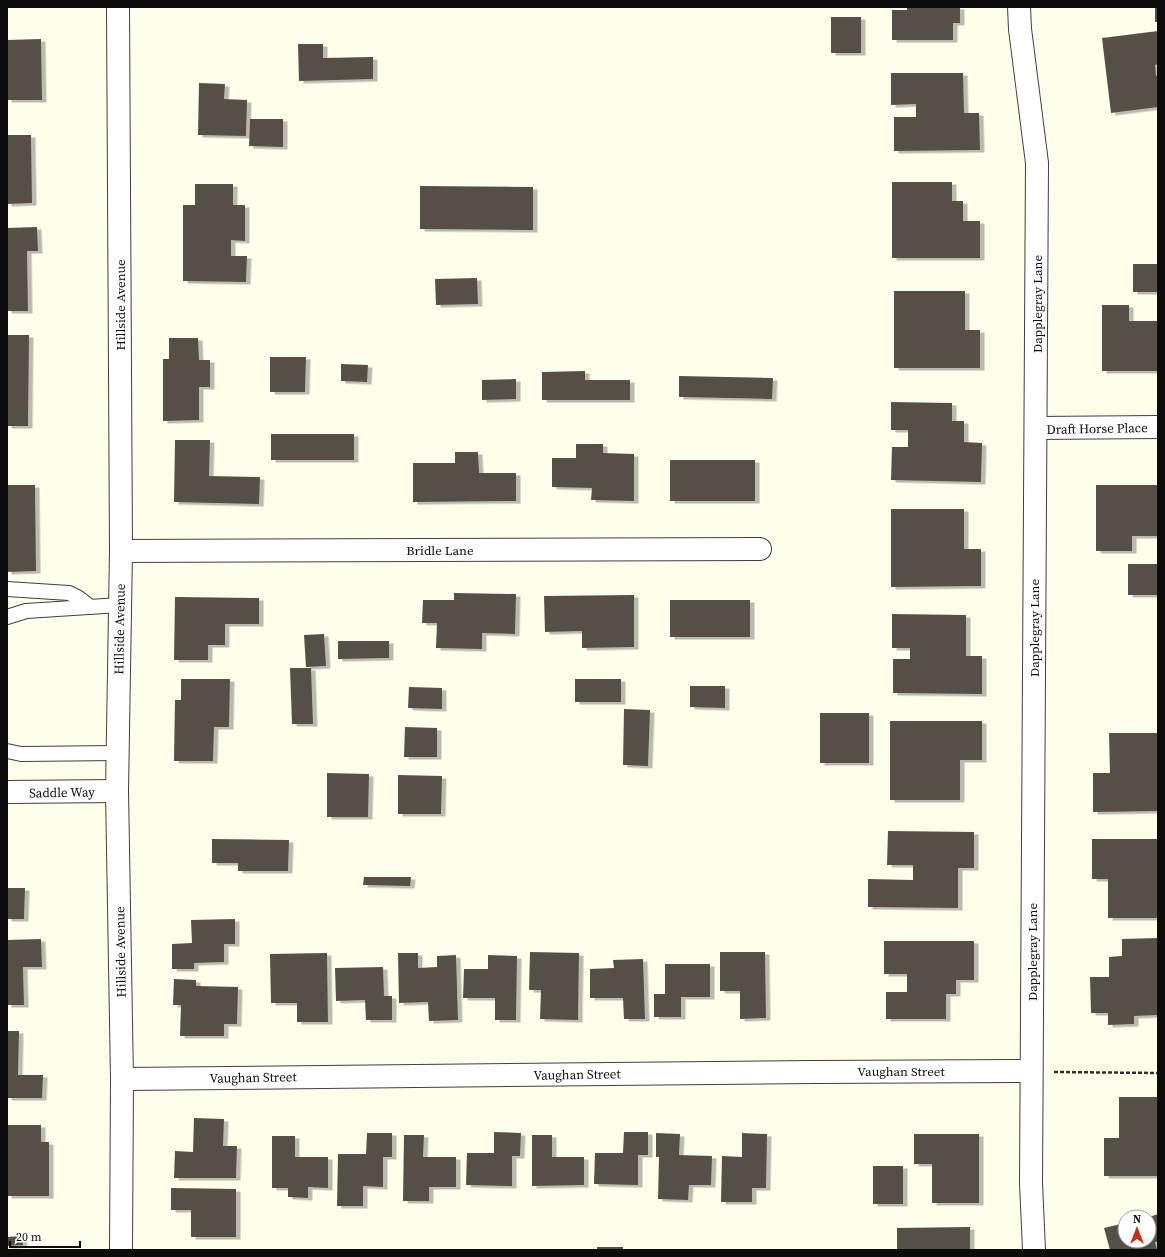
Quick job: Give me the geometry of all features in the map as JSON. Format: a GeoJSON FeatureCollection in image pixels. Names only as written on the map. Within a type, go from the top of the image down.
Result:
{"type":"FeatureCollection","features":[{"type":"Feature","properties":{"kind":"street","name":"Hillside Avenue"},"geometry":{"type":"LineString","coordinates":[[118,7],[121,551],[117,791],[122,1079],[121,1250]]}},
{"type":"Feature","properties":{"kind":"street","name":"Dapplegray Lane"},"geometry":{"type":"LineString","coordinates":[[1019,7],[1020,29],[1037,163],[1031,1071],[1031,1183],[1034,1250]]}},
{"type":"Feature","properties":{"kind":"street","name":"Draft Horse Place"},"geometry":{"type":"LineString","coordinates":[[1036,428],[1158,427]]}},
{"type":"Feature","properties":{"kind":"street","name":"Bridle Lane"},"geometry":{"type":"LineString","coordinates":[[121,551],[760,549]]}},
{"type":"Feature","properties":{"kind":"street","name":"Saddle Way"},"geometry":{"type":"LineString","coordinates":[[7,792],[117,791]]}},
{"type":"Feature","properties":{"kind":"street","name":"Vaughan Street"},"geometry":{"type":"LineString","coordinates":[[122,1079],[1031,1071]]}},
{"type":"Feature","properties":{"kind":"lane"},"geometry":{"type":"LineString","coordinates":[[7,589],[70,592],[90,607]]}},
{"type":"Feature","properties":{"kind":"lane"},"geometry":{"type":"LineString","coordinates":[[7,617],[26,611],[120,605]]}},
{"type":"Feature","properties":{"kind":"lane"},"geometry":{"type":"LineString","coordinates":[[7,751],[21,754],[117,753]]}},
{"type":"Feature","properties":{"kind":"path"},"geometry":{"type":"LineString","coordinates":[[1031,1071],[1068,1073],[1158,1073]]}},
{"type":"Feature","properties":{"kind":"building"},"geometry":{"type":"Polygon","coordinates":[[[907,7],[960,7],[960,23],[953,23],[953,40],[892,40],[892,10],[907,10],[907,7]]]}},
{"type":"Feature","properties":{"kind":"building"},"geometry":{"type":"Polygon","coordinates":[[[1155,7],[1158,7],[1158,22],[1155,22],[1155,7]]]}},
{"type":"Feature","properties":{"kind":"building"},"geometry":{"type":"Polygon","coordinates":[[[831,17],[861,17],[861,53],[831,53],[831,17]]]}},
{"type":"Feature","properties":{"kind":"building"},"geometry":{"type":"Polygon","coordinates":[[[1158,31],[1158,64],[1155,65],[1156,76],[1158,76],[1158,107],[1111,113],[1102,38],[1158,31]]]}},
{"type":"Feature","properties":{"kind":"building"},"geometry":{"type":"Polygon","coordinates":[[[41,39],[42,100],[7,100],[7,40],[41,39]]]}},
{"type":"Feature","properties":{"kind":"building"},"geometry":{"type":"Polygon","coordinates":[[[298,44],[323,44],[323,58],[373,57],[373,79],[299,81],[298,44]]]}},
{"type":"Feature","properties":{"kind":"building"},"geometry":{"type":"Polygon","coordinates":[[[891,73],[963,73],[964,113],[979,113],[980,150],[894,151],[894,117],[916,117],[916,104],[891,105],[891,73]]]}},
{"type":"Feature","properties":{"kind":"building"},"geometry":{"type":"Polygon","coordinates":[[[199,83],[225,84],[224,99],[247,100],[246,136],[198,135],[199,83]]]}},
{"type":"Feature","properties":{"kind":"building"},"geometry":{"type":"Polygon","coordinates":[[[250,119],[283,119],[283,147],[249,146],[250,119]]]}},
{"type":"Feature","properties":{"kind":"building"},"geometry":{"type":"Polygon","coordinates":[[[7,135],[31,135],[32,203],[7,204],[7,135]]]}},
{"type":"Feature","properties":{"kind":"building"},"geometry":{"type":"Polygon","coordinates":[[[892,182],[952,182],[952,201],[963,201],[963,221],[980,221],[980,258],[892,258],[892,182]]]}},
{"type":"Feature","properties":{"kind":"building"},"geometry":{"type":"Polygon","coordinates":[[[195,184],[233,184],[233,205],[245,205],[245,241],[231,240],[231,256],[247,256],[246,282],[183,281],[183,205],[195,205],[195,184]]]}},
{"type":"Feature","properties":{"kind":"building"},"geometry":{"type":"Polygon","coordinates":[[[420,186],[533,187],[533,230],[420,229],[420,186]]]}},
{"type":"Feature","properties":{"kind":"building"},"geometry":{"type":"Polygon","coordinates":[[[37,227],[38,251],[27,251],[28,311],[7,311],[7,228],[37,227]]]}},
{"type":"Feature","properties":{"kind":"building"},"geometry":{"type":"Polygon","coordinates":[[[1133,264],[1158,264],[1158,292],[1133,292],[1133,264]]]}},
{"type":"Feature","properties":{"kind":"building"},"geometry":{"type":"Polygon","coordinates":[[[477,278],[478,304],[436,305],[435,279],[477,278]]]}},
{"type":"Feature","properties":{"kind":"building"},"geometry":{"type":"Polygon","coordinates":[[[894,291],[965,291],[965,330],[980,330],[980,368],[894,368],[894,291]]]}},
{"type":"Feature","properties":{"kind":"building"},"geometry":{"type":"Polygon","coordinates":[[[1102,305],[1129,305],[1129,321],[1158,321],[1158,371],[1102,371],[1102,305]]]}},
{"type":"Feature","properties":{"kind":"building"},"geometry":{"type":"Polygon","coordinates":[[[7,335],[29,335],[28,426],[7,426],[7,335]]]}},
{"type":"Feature","properties":{"kind":"building"},"geometry":{"type":"Polygon","coordinates":[[[169,338],[198,338],[199,360],[210,360],[210,387],[199,387],[199,420],[163,421],[163,359],[169,359],[169,338]]]}},
{"type":"Feature","properties":{"kind":"building"},"geometry":{"type":"Polygon","coordinates":[[[270,357],[306,357],[305,392],[270,392],[270,357]]]}},
{"type":"Feature","properties":{"kind":"building"},"geometry":{"type":"Polygon","coordinates":[[[341,364],[368,365],[367,382],[341,381],[341,364]]]}},
{"type":"Feature","properties":{"kind":"building"},"geometry":{"type":"Polygon","coordinates":[[[585,371],[585,380],[630,380],[630,400],[542,400],[542,372],[585,371]]]}},
{"type":"Feature","properties":{"kind":"building"},"geometry":{"type":"Polygon","coordinates":[[[679,376],[773,378],[772,399],[679,397],[679,376]]]}},
{"type":"Feature","properties":{"kind":"building"},"geometry":{"type":"Polygon","coordinates":[[[516,379],[516,399],[482,400],[482,380],[516,379]]]}},
{"type":"Feature","properties":{"kind":"building"},"geometry":{"type":"Polygon","coordinates":[[[891,402],[952,403],[952,421],[964,421],[964,442],[982,443],[981,482],[891,480],[892,447],[908,447],[908,430],[891,430],[891,402]]]}},
{"type":"Feature","properties":{"kind":"building"},"geometry":{"type":"Polygon","coordinates":[[[271,434],[354,434],[354,460],[271,460],[271,434]]]}},
{"type":"Feature","properties":{"kind":"building"},"geometry":{"type":"Polygon","coordinates":[[[175,440],[210,440],[209,476],[260,477],[259,504],[174,502],[175,440]]]}},
{"type":"Feature","properties":{"kind":"building"},"geometry":{"type":"Polygon","coordinates":[[[576,444],[603,444],[603,453],[634,454],[634,501],[591,500],[592,488],[552,487],[552,458],[576,458],[576,444]]]}},
{"type":"Feature","properties":{"kind":"building"},"geometry":{"type":"Polygon","coordinates":[[[455,452],[478,452],[479,473],[516,473],[516,501],[413,502],[413,463],[455,463],[455,452]]]}},
{"type":"Feature","properties":{"kind":"building"},"geometry":{"type":"Polygon","coordinates":[[[670,460],[755,460],[755,501],[670,501],[670,460]]]}},
{"type":"Feature","properties":{"kind":"building"},"geometry":{"type":"Polygon","coordinates":[[[7,485],[35,485],[36,571],[7,572],[7,485]]]}},
{"type":"Feature","properties":{"kind":"building"},"geometry":{"type":"Polygon","coordinates":[[[1096,485],[1158,485],[1158,536],[1132,536],[1132,551],[1096,551],[1096,485]]]}},
{"type":"Feature","properties":{"kind":"building"},"geometry":{"type":"Polygon","coordinates":[[[891,509],[964,509],[964,549],[981,549],[981,586],[891,587],[891,509]]]}},
{"type":"Feature","properties":{"kind":"building"},"geometry":{"type":"Polygon","coordinates":[[[1128,564],[1158,564],[1158,595],[1128,595],[1128,564]]]}},
{"type":"Feature","properties":{"kind":"building"},"geometry":{"type":"Polygon","coordinates":[[[454,593],[516,594],[515,634],[482,633],[482,649],[436,648],[437,623],[422,623],[423,600],[454,600],[454,593]]]}},
{"type":"Feature","properties":{"kind":"building"},"geometry":{"type":"Polygon","coordinates":[[[634,595],[634,647],[582,648],[582,631],[545,632],[544,596],[634,595]]]}},
{"type":"Feature","properties":{"kind":"building"},"geometry":{"type":"Polygon","coordinates":[[[175,597],[259,598],[259,624],[225,624],[225,645],[208,645],[208,660],[174,660],[175,597]]]}},
{"type":"Feature","properties":{"kind":"building"},"geometry":{"type":"Polygon","coordinates":[[[670,600],[750,600],[750,637],[670,637],[670,600]]]}},
{"type":"Feature","properties":{"kind":"building"},"geometry":{"type":"Polygon","coordinates":[[[892,614],[966,615],[966,656],[982,656],[982,694],[893,693],[893,659],[910,659],[910,648],[892,648],[892,614]]]}},
{"type":"Feature","properties":{"kind":"building"},"geometry":{"type":"Polygon","coordinates":[[[324,634],[326,666],[306,667],[304,635],[324,634]]]}},
{"type":"Feature","properties":{"kind":"building"},"geometry":{"type":"Polygon","coordinates":[[[338,641],[389,641],[389,658],[338,659],[338,641]]]}},
{"type":"Feature","properties":{"kind":"building"},"geometry":{"type":"Polygon","coordinates":[[[290,668],[311,668],[313,724],[292,724],[290,668]]]}},
{"type":"Feature","properties":{"kind":"building"},"geometry":{"type":"Polygon","coordinates":[[[181,679],[230,679],[229,727],[214,727],[213,761],[174,761],[175,700],[181,700],[181,679]]]}},
{"type":"Feature","properties":{"kind":"building"},"geometry":{"type":"Polygon","coordinates":[[[575,679],[621,679],[621,702],[575,702],[575,679]]]}},
{"type":"Feature","properties":{"kind":"building"},"geometry":{"type":"Polygon","coordinates":[[[690,686],[725,686],[725,708],[690,707],[690,686]]]}},
{"type":"Feature","properties":{"kind":"building"},"geometry":{"type":"Polygon","coordinates":[[[409,687],[442,688],[442,709],[408,708],[409,687]]]}},
{"type":"Feature","properties":{"kind":"building"},"geometry":{"type":"Polygon","coordinates":[[[624,709],[650,710],[648,766],[623,765],[624,709]]]}},
{"type":"Feature","properties":{"kind":"building"},"geometry":{"type":"Polygon","coordinates":[[[820,713],[869,713],[869,763],[820,763],[820,713]]]}},
{"type":"Feature","properties":{"kind":"building"},"geometry":{"type":"Polygon","coordinates":[[[890,721],[982,721],[982,760],[960,760],[960,800],[890,800],[890,721]]]}},
{"type":"Feature","properties":{"kind":"building"},"geometry":{"type":"Polygon","coordinates":[[[405,727],[437,728],[437,757],[404,757],[405,727]]]}},
{"type":"Feature","properties":{"kind":"building"},"geometry":{"type":"Polygon","coordinates":[[[1109,733],[1158,733],[1158,811],[1093,812],[1093,773],[1110,773],[1109,733]]]}},
{"type":"Feature","properties":{"kind":"building"},"geometry":{"type":"Polygon","coordinates":[[[327,773],[369,774],[368,817],[327,817],[327,773]]]}},
{"type":"Feature","properties":{"kind":"building"},"geometry":{"type":"Polygon","coordinates":[[[398,775],[442,776],[441,814],[398,814],[398,775]]]}},
{"type":"Feature","properties":{"kind":"building"},"geometry":{"type":"Polygon","coordinates":[[[888,831],[974,832],[974,868],[958,868],[958,908],[868,907],[868,879],[913,880],[913,865],[887,865],[888,831]]]}},
{"type":"Feature","properties":{"kind":"building"},"geometry":{"type":"Polygon","coordinates":[[[212,839],[289,840],[288,871],[238,871],[238,863],[212,863],[212,839]]]}},
{"type":"Feature","properties":{"kind":"building"},"geometry":{"type":"Polygon","coordinates":[[[1092,839],[1158,839],[1158,918],[1108,918],[1108,879],[1092,879],[1092,839]]]}},
{"type":"Feature","properties":{"kind":"building"},"geometry":{"type":"Polygon","coordinates":[[[364,877],[411,877],[410,886],[363,885],[364,877]]]}},
{"type":"Feature","properties":{"kind":"building"},"geometry":{"type":"Polygon","coordinates":[[[7,888],[25,888],[24,919],[7,919],[7,888]]]}},
{"type":"Feature","properties":{"kind":"building"},"geometry":{"type":"Polygon","coordinates":[[[235,919],[235,944],[224,944],[224,962],[194,963],[194,969],[172,969],[172,944],[192,943],[191,920],[235,919]]]}},
{"type":"Feature","properties":{"kind":"building"},"geometry":{"type":"Polygon","coordinates":[[[1158,938],[1158,1015],[1134,1016],[1134,1024],[1108,1025],[1108,1013],[1091,1013],[1090,977],[1109,977],[1109,957],[1122,956],[1122,939],[1158,938]]]}},
{"type":"Feature","properties":{"kind":"building"},"geometry":{"type":"Polygon","coordinates":[[[41,939],[42,967],[23,967],[24,1005],[7,1005],[7,940],[41,939]]]}},
{"type":"Feature","properties":{"kind":"building"},"geometry":{"type":"Polygon","coordinates":[[[884,941],[974,941],[974,980],[956,980],[956,994],[946,994],[946,1019],[886,1019],[886,992],[907,992],[907,974],[884,974],[884,941]]]}},
{"type":"Feature","properties":{"kind":"building"},"geometry":{"type":"Polygon","coordinates":[[[530,952],[579,953],[578,1020],[540,1019],[541,990],[529,990],[530,952]]]}},
{"type":"Feature","properties":{"kind":"building"},"geometry":{"type":"Polygon","coordinates":[[[720,952],[765,952],[766,1018],[740,1019],[740,991],[720,991],[720,952]]]}},
{"type":"Feature","properties":{"kind":"building"},"geometry":{"type":"Polygon","coordinates":[[[327,953],[328,1022],[297,1022],[297,1003],[271,1003],[270,954],[327,953]]]}},
{"type":"Feature","properties":{"kind":"building"},"geometry":{"type":"Polygon","coordinates":[[[398,953],[418,953],[418,968],[437,967],[437,956],[456,955],[458,1020],[429,1021],[428,1002],[399,1003],[398,953]]]}},
{"type":"Feature","properties":{"kind":"building"},"geometry":{"type":"Polygon","coordinates":[[[488,955],[517,956],[516,1020],[495,1020],[495,998],[463,998],[464,969],[488,969],[488,955]]]}},
{"type":"Feature","properties":{"kind":"building"},"geometry":{"type":"Polygon","coordinates":[[[643,959],[645,1019],[624,1019],[623,998],[590,998],[590,969],[614,968],[613,960],[643,959]]]}},
{"type":"Feature","properties":{"kind":"building"},"geometry":{"type":"Polygon","coordinates":[[[665,964],[710,964],[710,997],[681,997],[681,1017],[654,1017],[654,994],[665,994],[665,964]]]}},
{"type":"Feature","properties":{"kind":"building"},"geometry":{"type":"Polygon","coordinates":[[[383,967],[384,996],[392,996],[392,1020],[366,1020],[365,1000],[336,1001],[335,968],[383,967]]]}},
{"type":"Feature","properties":{"kind":"building"},"geometry":{"type":"Polygon","coordinates":[[[174,979],[196,980],[196,986],[238,987],[237,1024],[224,1024],[224,1036],[180,1036],[181,1005],[173,1005],[174,979]]]}},
{"type":"Feature","properties":{"kind":"building"},"geometry":{"type":"Polygon","coordinates":[[[7,1031],[19,1031],[18,1075],[43,1075],[42,1098],[7,1098],[7,1031]]]}},
{"type":"Feature","properties":{"kind":"building"},"geometry":{"type":"Polygon","coordinates":[[[1119,1097],[1158,1097],[1158,1176],[1104,1176],[1104,1138],[1119,1138],[1119,1097]]]}},
{"type":"Feature","properties":{"kind":"building"},"geometry":{"type":"Polygon","coordinates":[[[194,1118],[224,1119],[223,1146],[237,1146],[236,1178],[174,1178],[175,1151],[193,1152],[194,1118]]]}},
{"type":"Feature","properties":{"kind":"building"},"geometry":{"type":"Polygon","coordinates":[[[7,1125],[41,1125],[41,1142],[49,1142],[49,1196],[7,1196],[7,1125]]]}},
{"type":"Feature","properties":{"kind":"building"},"geometry":{"type":"Polygon","coordinates":[[[494,1132],[521,1133],[520,1156],[512,1156],[512,1186],[466,1185],[467,1153],[494,1153],[494,1132]]]}},
{"type":"Feature","properties":{"kind":"building"},"geometry":{"type":"Polygon","coordinates":[[[624,1132],[648,1132],[648,1155],[638,1155],[638,1185],[594,1184],[595,1153],[623,1153],[624,1132]]]}},
{"type":"Feature","properties":{"kind":"building"},"geometry":{"type":"Polygon","coordinates":[[[367,1133],[392,1133],[392,1157],[383,1157],[383,1187],[363,1186],[363,1206],[337,1206],[338,1154],[366,1154],[367,1133]]]}},
{"type":"Feature","properties":{"kind":"building"},"geometry":{"type":"Polygon","coordinates":[[[656,1133],[680,1134],[679,1155],[712,1156],[711,1185],[689,1185],[688,1200],[658,1199],[659,1157],[656,1157],[656,1133]]]}},
{"type":"Feature","properties":{"kind":"building"},"geometry":{"type":"Polygon","coordinates":[[[742,1133],[767,1134],[766,1188],[752,1188],[752,1202],[721,1202],[722,1156],[742,1157],[742,1133]]]}},
{"type":"Feature","properties":{"kind":"building"},"geometry":{"type":"Polygon","coordinates":[[[914,1134],[979,1134],[979,1203],[932,1203],[932,1164],[914,1164],[914,1134]]]}},
{"type":"Feature","properties":{"kind":"building"},"geometry":{"type":"Polygon","coordinates":[[[404,1135],[424,1135],[423,1157],[456,1157],[456,1187],[429,1187],[429,1201],[403,1201],[404,1135]]]}},
{"type":"Feature","properties":{"kind":"building"},"geometry":{"type":"Polygon","coordinates":[[[532,1135],[552,1135],[552,1157],[584,1157],[584,1185],[532,1186],[532,1135]]]}},
{"type":"Feature","properties":{"kind":"building"},"geometry":{"type":"Polygon","coordinates":[[[272,1136],[295,1136],[295,1157],[328,1157],[328,1188],[308,1187],[308,1198],[288,1197],[288,1188],[272,1188],[272,1136]]]}},
{"type":"Feature","properties":{"kind":"building"},"geometry":{"type":"Polygon","coordinates":[[[873,1166],[903,1166],[903,1204],[873,1204],[873,1166]]]}},
{"type":"Feature","properties":{"kind":"building"},"geometry":{"type":"Polygon","coordinates":[[[171,1188],[236,1189],[236,1237],[191,1237],[191,1210],[171,1210],[171,1188]]]}},
{"type":"Feature","properties":{"kind":"building"},"geometry":{"type":"Polygon","coordinates":[[[1158,1214],[1158,1242],[1157,1242],[1158,1214]]]}},
{"type":"Feature","properties":{"kind":"building"},"geometry":{"type":"Polygon","coordinates":[[[1117,1225],[1117,1249],[1157,1250],[1110,1250],[1104,1228],[1117,1225]]]}},
{"type":"Feature","properties":{"kind":"building"},"geometry":{"type":"Polygon","coordinates":[[[970,1227],[970,1250],[897,1250],[897,1228],[970,1227]]]}},
{"type":"Feature","properties":{"kind":"building"},"geometry":{"type":"Polygon","coordinates":[[[22,1236],[23,1245],[7,1246],[7,1237],[22,1236]]]}},
{"type":"Feature","properties":{"kind":"building"},"geometry":{"type":"Polygon","coordinates":[[[597,1247],[623,1247],[623,1250],[597,1250],[597,1247]]]}}]}
